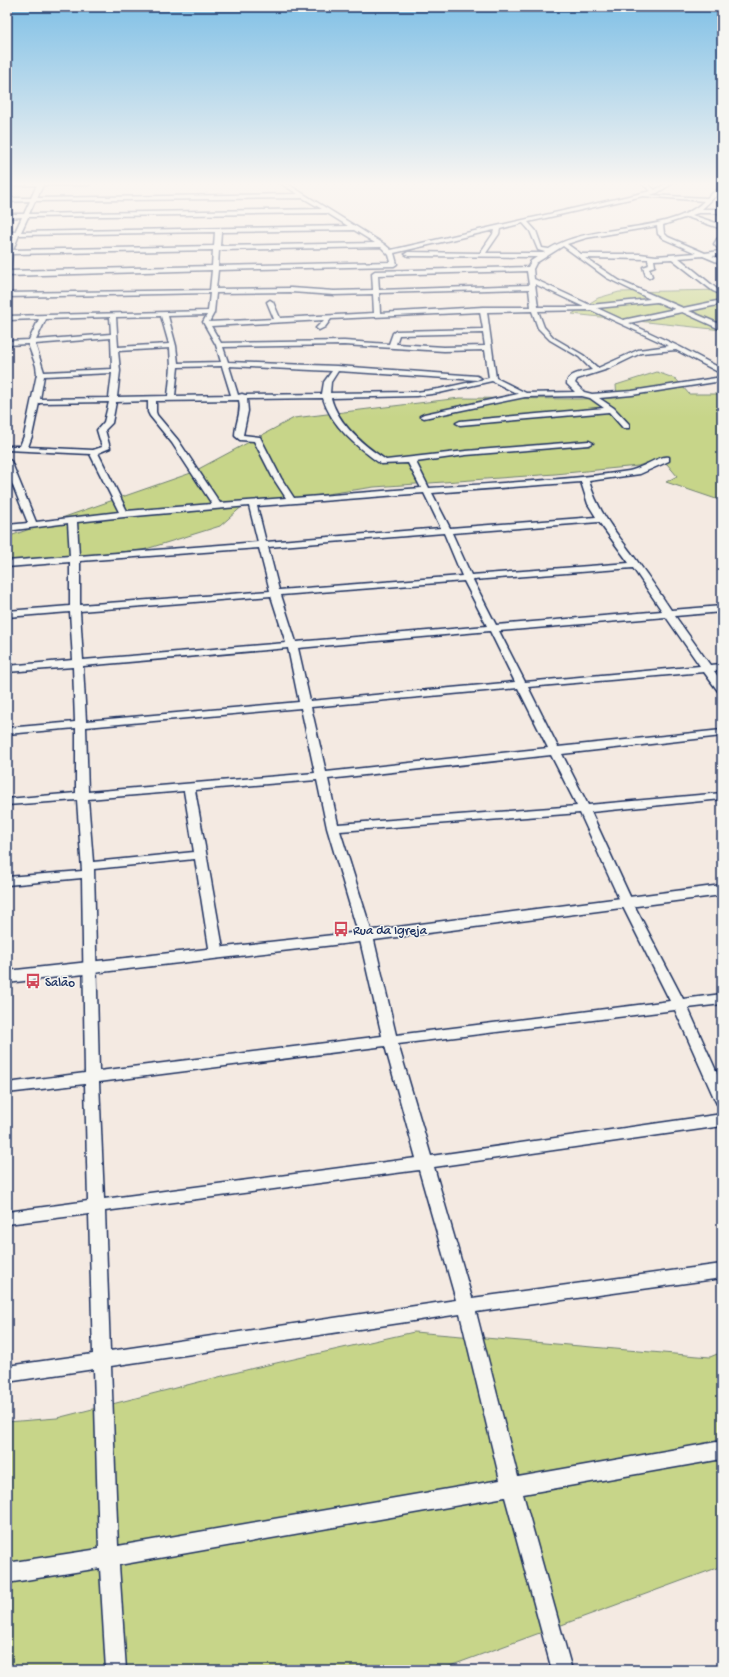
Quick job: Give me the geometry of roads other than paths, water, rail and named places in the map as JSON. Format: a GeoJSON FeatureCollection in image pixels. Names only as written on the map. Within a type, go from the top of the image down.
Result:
{"type":"FeatureCollection","features":[{"type":"Feature","properties":{"kind":"street"},"geometry":{"type":"LineString","coordinates":[[8,261],[7,273],[375,266],[394,264],[393,261]]}},
{"type":"Feature","properties":{"kind":"street"},"geometry":{"type":"LineString","coordinates":[[215,261],[213,291],[207,324],[219,345],[225,364],[244,405],[244,413],[239,428],[239,436],[243,438],[257,439],[277,478],[291,500]]}},
{"type":"Feature","properties":{"kind":"street"},"geometry":{"type":"LineString","coordinates":[[534,261],[530,269],[534,308],[538,322],[546,334],[581,356],[597,371]]}},
{"type":"Feature","properties":{"kind":"street"},"geometry":{"type":"LineString","coordinates":[[587,261],[625,286],[722,328]]}},
{"type":"Feature","properties":{"kind":"street"},"geometry":{"type":"LineString","coordinates":[[649,276],[646,267],[652,266],[651,261]]}},
{"type":"Feature","properties":{"kind":"street"},"geometry":{"type":"LineString","coordinates":[[679,261],[715,290],[722,293]]}},
{"type":"Feature","properties":{"kind":"street"},"geometry":{"type":"LineString","coordinates":[[375,266],[377,314]]}},
{"type":"Feature","properties":{"kind":"street"},"geometry":{"type":"LineString","coordinates":[[375,273],[530,269]]}},
{"type":"Feature","properties":{"kind":"street"},"geometry":{"type":"LineString","coordinates":[[7,295],[291,290],[328,293],[531,284],[623,322],[678,348],[722,372]]}},
{"type":"Feature","properties":{"kind":"street"},"geometry":{"type":"LineString","coordinates":[[396,323],[483,310],[592,308],[659,300]]}},
{"type":"Feature","properties":{"kind":"street"},"geometry":{"type":"LineString","coordinates":[[270,302],[278,321]]}},
{"type":"Feature","properties":{"kind":"street"},"geometry":{"type":"LineString","coordinates":[[623,322],[681,309],[722,302]]}},
{"type":"Feature","properties":{"kind":"street"},"geometry":{"type":"LineString","coordinates":[[483,310],[491,379]]}},
{"type":"Feature","properties":{"kind":"street"},"geometry":{"type":"LineString","coordinates":[[7,318],[210,313]]}},
{"type":"Feature","properties":{"kind":"street"},"geometry":{"type":"LineString","coordinates":[[207,324],[377,314],[396,323],[486,332]]}},
{"type":"Feature","properties":{"kind":"street"},"geometry":{"type":"LineString","coordinates":[[164,315],[173,346],[175,365],[171,399]]}},
{"type":"Feature","properties":{"kind":"street"},"geometry":{"type":"LineString","coordinates":[[7,448],[93,452],[106,448],[101,430],[108,423],[113,399],[116,371],[113,316]]}},
{"type":"Feature","properties":{"kind":"street"},"geometry":{"type":"LineString","coordinates":[[23,449],[28,436],[41,374],[40,366],[31,342],[43,318]]}},
{"type":"Feature","properties":{"kind":"street"},"geometry":{"type":"LineString","coordinates":[[318,328],[323,326],[329,318]]}},
{"type":"Feature","properties":{"kind":"street"},"geometry":{"type":"LineString","coordinates":[[392,345],[396,323]]}},
{"type":"Feature","properties":{"kind":"street"},"geometry":{"type":"LineString","coordinates":[[7,343],[115,336]]}},
{"type":"Feature","properties":{"kind":"street"},"geometry":{"type":"LineString","coordinates":[[219,345],[316,343],[392,345],[451,349],[488,348]]}},
{"type":"Feature","properties":{"kind":"street"},"geometry":{"type":"LineString","coordinates":[[116,349],[173,346]]}},
{"type":"Feature","properties":{"kind":"street"},"geometry":{"type":"LineString","coordinates":[[582,394],[571,384],[571,380],[597,371],[640,351],[678,348]]}},
{"type":"Feature","properties":{"kind":"street"},"geometry":{"type":"LineString","coordinates":[[707,364],[722,364]]}},
{"type":"Feature","properties":{"kind":"street"},"geometry":{"type":"LineString","coordinates":[[175,365],[286,365],[491,379],[525,395]]}},
{"type":"Feature","properties":{"kind":"street"},"geometry":{"type":"LineString","coordinates":[[337,368],[326,384],[326,395],[331,411],[350,435],[380,460],[388,463],[474,452],[589,443]]}},
{"type":"Feature","properties":{"kind":"street"},"geometry":{"type":"LineString","coordinates":[[41,374],[116,371]]}},
{"type":"Feature","properties":{"kind":"street"},"geometry":{"type":"LineString","coordinates":[[36,401],[423,393],[491,379]]}},
{"type":"Feature","properties":{"kind":"street"},"geometry":{"type":"LineString","coordinates":[[424,416],[525,395],[582,394],[592,396],[632,393],[722,379]]}},
{"type":"Feature","properties":{"kind":"street"},"geometry":{"type":"LineString","coordinates":[[592,396],[611,410],[626,426]]}},
{"type":"Feature","properties":{"kind":"street"},"geometry":{"type":"LineString","coordinates":[[152,399],[152,412],[154,416],[176,442],[218,506]]}},
{"type":"Feature","properties":{"kind":"street"},"geometry":{"type":"LineString","coordinates":[[460,423],[611,410]]}},
{"type":"Feature","properties":{"kind":"street"},"geometry":{"type":"LineString","coordinates":[[93,452],[124,514]]}},
{"type":"Feature","properties":{"kind":"street"},"geometry":{"type":"LineString","coordinates":[[7,528],[124,514],[252,503],[584,479],[637,472],[666,459]]}},
{"type":"Feature","properties":{"kind":"street"},"geometry":{"type":"LineString","coordinates":[[411,460],[447,531],[468,578],[555,750],[627,903],[679,1004],[722,1100]]}},
{"type":"Feature","properties":{"kind":"street"},"geometry":{"type":"LineString","coordinates":[[7,461],[33,525]]}},
{"type":"Feature","properties":{"kind":"street"},"geometry":{"type":"LineString","coordinates":[[584,479],[587,493],[600,519],[635,565],[722,689]]}},
{"type":"Feature","properties":{"kind":"street"},"geometry":{"type":"LineString","coordinates":[[252,503],[275,593],[292,645],[333,828],[366,936],[390,1040],[466,1306],[511,1486],[562,1670]]}},
{"type":"Feature","properties":{"kind":"street"},"geometry":{"type":"LineString","coordinates":[[7,564],[264,546],[600,519]]}},
{"type":"Feature","properties":{"kind":"street"},"geometry":{"type":"LineString","coordinates":[[72,520],[75,559],[75,609],[81,726],[82,795],[88,870],[92,1078],[109,1557],[116,1670]]}},
{"type":"Feature","properties":{"kind":"street"},"geometry":{"type":"LineString","coordinates":[[7,614],[635,565]]}},
{"type":"Feature","properties":{"kind":"street"},"geometry":{"type":"LineString","coordinates":[[7,669],[722,609]]}},
{"type":"Feature","properties":{"kind":"street"},"geometry":{"type":"LineString","coordinates":[[7,731],[81,726],[522,684],[722,667]]}},
{"type":"Feature","properties":{"kind":"street"},"geometry":{"type":"LineString","coordinates":[[7,802],[322,776],[722,733]]}},
{"type":"Feature","properties":{"kind":"street"},"geometry":{"type":"LineString","coordinates":[[189,786],[217,954]]}},
{"type":"Feature","properties":{"kind":"street"},"geometry":{"type":"LineString","coordinates":[[333,828],[584,810],[722,796]]}},
{"type":"Feature","properties":{"kind":"street"},"geometry":{"type":"LineString","coordinates":[[7,881],[200,855]]}},
{"type":"Feature","properties":{"kind":"street"},"geometry":{"type":"LineString","coordinates":[[7,977],[366,936],[722,890]]}},
{"type":"Feature","properties":{"kind":"street"},"geometry":{"type":"LineString","coordinates":[[7,1088],[722,998]]}},
{"type":"Feature","properties":{"kind":"street"},"geometry":{"type":"LineString","coordinates":[[7,1218],[424,1163],[722,1120]]}},
{"type":"Feature","properties":{"kind":"street"},"geometry":{"type":"LineString","coordinates":[[7,1374],[466,1306],[722,1271]]}},
{"type":"Feature","properties":{"kind":"street"},"geometry":{"type":"LineString","coordinates":[[7,1573],[109,1557],[722,1450]]}},
{"type":"Feature","properties":{"kind":"place","name":"Rua da Igreja"},"geometry":{"type":"Point","coordinates":[341,929]}},
{"type":"Feature","properties":{"kind":"place","name":"Salão"},"geometry":{"type":"Point","coordinates":[33,981]}}]}
